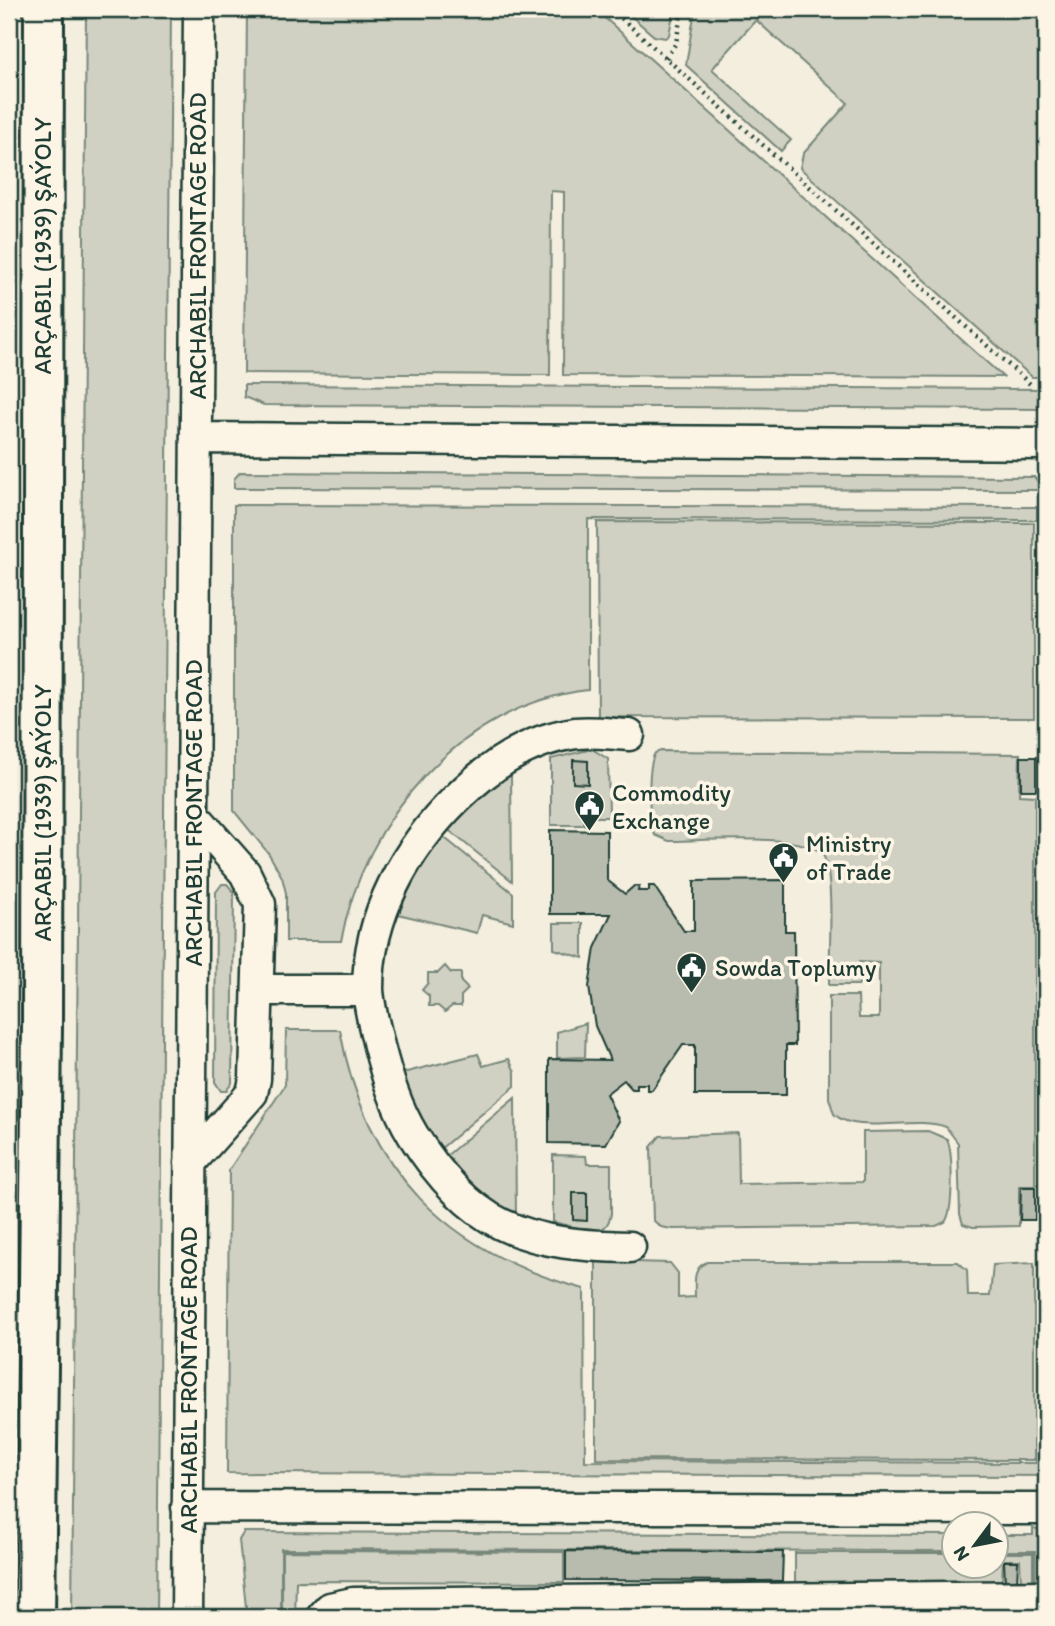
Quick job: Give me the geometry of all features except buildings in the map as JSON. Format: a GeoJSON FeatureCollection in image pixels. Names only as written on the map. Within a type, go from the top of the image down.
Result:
{"type":"FeatureCollection","features":[{"type":"Feature","properties":{"kind":"main road","name":"ARÇABIL (1939) ŞAÝOLY"},"geometry":{"type":"LineString","coordinates":[[35,1617],[42,1027],[44,9]]}},
{"type":"Feature","properties":{"kind":"street","name":"ARCHABIL FRONTAGE ROAD"},"geometry":{"type":"LineString","coordinates":[[187,1617],[199,9]]}},
{"type":"Feature","properties":{"kind":"street"},"geometry":{"type":"LineString","coordinates":[[196,438],[1046,444]]}},
{"type":"Feature","properties":{"kind":"street"},"geometry":{"type":"LineString","coordinates":[[629,735],[577,733],[551,738],[521,750],[469,786],[428,828],[401,867],[381,914],[368,990],[392,1091],[411,1131],[445,1179],[470,1203],[501,1224],[544,1239],[578,1246],[630,1247]]}},
{"type":"Feature","properties":{"kind":"street"},"geometry":{"type":"LineString","coordinates":[[190,1163],[252,1093],[255,1079],[260,904],[254,886],[193,814]]}},
{"type":"Feature","properties":{"kind":"street"},"geometry":{"type":"LineString","coordinates":[[258,990],[368,990]]}},
{"type":"Feature","properties":{"kind":"street"},"geometry":{"type":"LineString","coordinates":[[187,1507],[1046,1509]]}},
{"type":"Feature","properties":{"kind":"street"},"geometry":{"type":"LineString","coordinates":[[321,1617],[330,1608],[353,1603],[537,1609],[868,1607],[1046,1596]]}},
{"type":"Feature","properties":{"kind":"path"},"geometry":{"type":"LineString","coordinates":[[611,9],[1030,384]]}},
{"type":"Feature","properties":{"kind":"path"},"geometry":{"type":"LineString","coordinates":[[666,58],[676,43],[682,9]]}},
{"type":"Feature","properties":{"kind":"shaded area"},"geometry":{"type":"Polygon","coordinates":[[[86,9],[171,9],[157,1617],[72,1617],[86,9]]]}},
{"type":"Feature","properties":{"kind":"shaded area"},"geometry":{"type":"Polygon","coordinates":[[[247,9],[595,9],[1003,377],[563,375],[564,192],[551,191],[550,375],[244,373],[247,9]]]}},
{"type":"Feature","properties":{"kind":"shaded area"},"geometry":{"type":"Polygon","coordinates":[[[623,9],[674,9],[669,35],[665,38],[654,36],[623,9]]]}},
{"type":"Feature","properties":{"kind":"shaded area"},"geometry":{"type":"Polygon","coordinates":[[[695,9],[1046,9],[1046,377],[1032,377],[800,168],[803,154],[848,103],[756,20],[712,69],[791,140],[781,151],[686,65],[695,9]]]}},
{"type":"Feature","properties":{"kind":"shaded area"},"geometry":{"type":"Polygon","coordinates":[[[244,385],[1046,389],[1046,409],[264,405],[244,397],[244,385]]]}},
{"type":"Feature","properties":{"kind":"shaded area"},"geometry":{"type":"Polygon","coordinates":[[[240,472],[1034,477],[1045,490],[234,488],[234,479],[240,472]]]}},
{"type":"Feature","properties":{"kind":"shaded area"},"geometry":{"type":"Polygon","coordinates":[[[9,505],[12,687],[9,1074],[9,505]]]}},
{"type":"Feature","properties":{"kind":"shaded area"},"geometry":{"type":"Polygon","coordinates":[[[234,505],[1037,507],[1037,520],[588,519],[588,690],[541,700],[498,719],[459,744],[425,776],[395,812],[371,853],[353,896],[341,941],[286,941],[286,893],[282,877],[269,854],[234,811],[234,505]]]}},
{"type":"Feature","properties":{"kind":"shaded area"},"geometry":{"type":"Polygon","coordinates":[[[597,522],[1034,523],[1034,718],[598,717],[597,522]]]}},
{"type":"Feature","properties":{"kind":"shaded area"},"geometry":{"type":"Polygon","coordinates":[[[592,749],[608,759],[609,817],[584,817],[584,825],[551,825],[551,759],[592,749]]]}},
{"type":"Feature","properties":{"kind":"shaded area"},"geometry":{"type":"Polygon","coordinates":[[[655,753],[1020,754],[1019,795],[1035,796],[1035,1186],[1019,1186],[1019,1226],[973,1227],[963,1224],[960,1214],[958,1143],[946,1127],[919,1123],[857,1124],[834,1114],[829,1098],[829,996],[858,996],[859,1018],[879,1018],[879,963],[859,962],[859,985],[829,985],[829,880],[823,855],[813,848],[775,840],[669,841],[655,835],[649,794],[652,760],[655,753]]]}},
{"type":"Feature","properties":{"kind":"shaded area"},"geometry":{"type":"Polygon","coordinates":[[[511,773],[512,881],[446,828],[511,773]]]}},
{"type":"Feature","properties":{"kind":"shaded area"},"geometry":{"type":"Polygon","coordinates":[[[441,835],[513,893],[513,923],[482,915],[477,933],[398,914],[416,872],[441,835]]]}},
{"type":"Feature","properties":{"kind":"shaded area"},"geometry":{"type":"Polygon","coordinates":[[[222,884],[227,884],[234,892],[232,1083],[226,1091],[221,1091],[215,1082],[216,892],[222,884]]]}},
{"type":"Feature","properties":{"kind":"shaded area"},"geometry":{"type":"Polygon","coordinates":[[[554,923],[583,923],[583,958],[554,949],[554,923]]]}},
{"type":"Feature","properties":{"kind":"shaded area"},"geometry":{"type":"Polygon","coordinates":[[[445,966],[451,973],[461,973],[461,982],[468,989],[461,996],[461,1006],[452,1006],[445,1012],[438,1006],[429,1006],[429,996],[422,990],[428,983],[428,973],[438,973],[445,966]]]}},
{"type":"Feature","properties":{"kind":"shaded area"},"geometry":{"type":"Polygon","coordinates":[[[586,1023],[585,1057],[557,1058],[557,1032],[586,1023]]]}},
{"type":"Feature","properties":{"kind":"shaded area"},"geometry":{"type":"Polygon","coordinates":[[[286,1030],[340,1030],[352,1080],[370,1125],[392,1164],[420,1199],[454,1228],[492,1253],[535,1273],[584,1289],[585,1461],[1036,1463],[1037,1418],[1046,1418],[1046,1476],[227,1473],[229,1170],[285,1085],[286,1030]]]}},
{"type":"Feature","properties":{"kind":"shaded area"},"geometry":{"type":"Polygon","coordinates":[[[478,1054],[483,1066],[509,1059],[515,1072],[515,1086],[439,1150],[419,1120],[399,1074],[478,1054]]]}},
{"type":"Feature","properties":{"kind":"shaded area"},"geometry":{"type":"Polygon","coordinates":[[[515,1098],[516,1217],[481,1193],[445,1157],[515,1098]]]}},
{"type":"Feature","properties":{"kind":"shaded area"},"geometry":{"type":"Polygon","coordinates":[[[928,1131],[947,1139],[952,1181],[950,1206],[945,1222],[936,1226],[672,1229],[661,1227],[653,1220],[651,1147],[660,1136],[738,1133],[739,1184],[863,1182],[863,1132],[928,1131]]]}},
{"type":"Feature","properties":{"kind":"shaded area"},"geometry":{"type":"Polygon","coordinates":[[[553,1155],[586,1156],[587,1164],[611,1164],[611,1214],[608,1223],[601,1229],[595,1232],[553,1222],[553,1155]]]}},
{"type":"Feature","properties":{"kind":"shaded area"},"geometry":{"type":"Polygon","coordinates":[[[596,1261],[670,1263],[678,1273],[678,1298],[695,1297],[697,1272],[707,1262],[958,1262],[967,1270],[968,1296],[990,1296],[993,1265],[1034,1263],[1034,1460],[596,1459],[596,1261]]]}},
{"type":"Feature","properties":{"kind":"shaded area"},"geometry":{"type":"Polygon","coordinates":[[[1033,1528],[1039,1530],[1046,1539],[1047,1546],[1046,1573],[1035,1583],[1035,1551],[1010,1551],[1010,1535],[1033,1535],[1033,1528]]]}},
{"type":"Feature","properties":{"kind":"shaded area"},"geometry":{"type":"Polygon","coordinates":[[[244,1532],[940,1535],[940,1551],[281,1549],[281,1617],[247,1617],[239,1540],[244,1532]]]}},
{"type":"Feature","properties":{"kind":"shaded area"},"geometry":{"type":"Polygon","coordinates":[[[282,1551],[564,1552],[564,1582],[296,1581],[295,1617],[282,1617],[282,1551]]]}},
{"type":"Feature","properties":{"kind":"shaded area"},"geometry":{"type":"Polygon","coordinates":[[[795,1553],[940,1553],[940,1580],[1002,1580],[1002,1583],[795,1582],[795,1553]]]}},
{"type":"Feature","properties":{"kind":"shaded area"},"geometry":{"type":"Polygon","coordinates":[[[1010,1553],[1033,1553],[1033,1583],[1021,1583],[1020,1560],[1010,1560],[1010,1553]]]}},
{"type":"Feature","properties":{"kind":"shaded area"},"geometry":{"type":"Polygon","coordinates":[[[908,1612],[1012,1613],[1012,1617],[908,1617],[908,1612]]]}},
{"type":"Feature","properties":{"kind":"place","name":"Commodity Exchange"},"geometry":{"type":"Point","coordinates":[589,833]}},
{"type":"Feature","properties":{"kind":"place","name":"Ministry of Trade"},"geometry":{"type":"Point","coordinates":[783,884]}},
{"type":"Feature","properties":{"kind":"place","name":"Sowda Toplumy"},"geometry":{"type":"Point","coordinates":[692,994]}}]}
